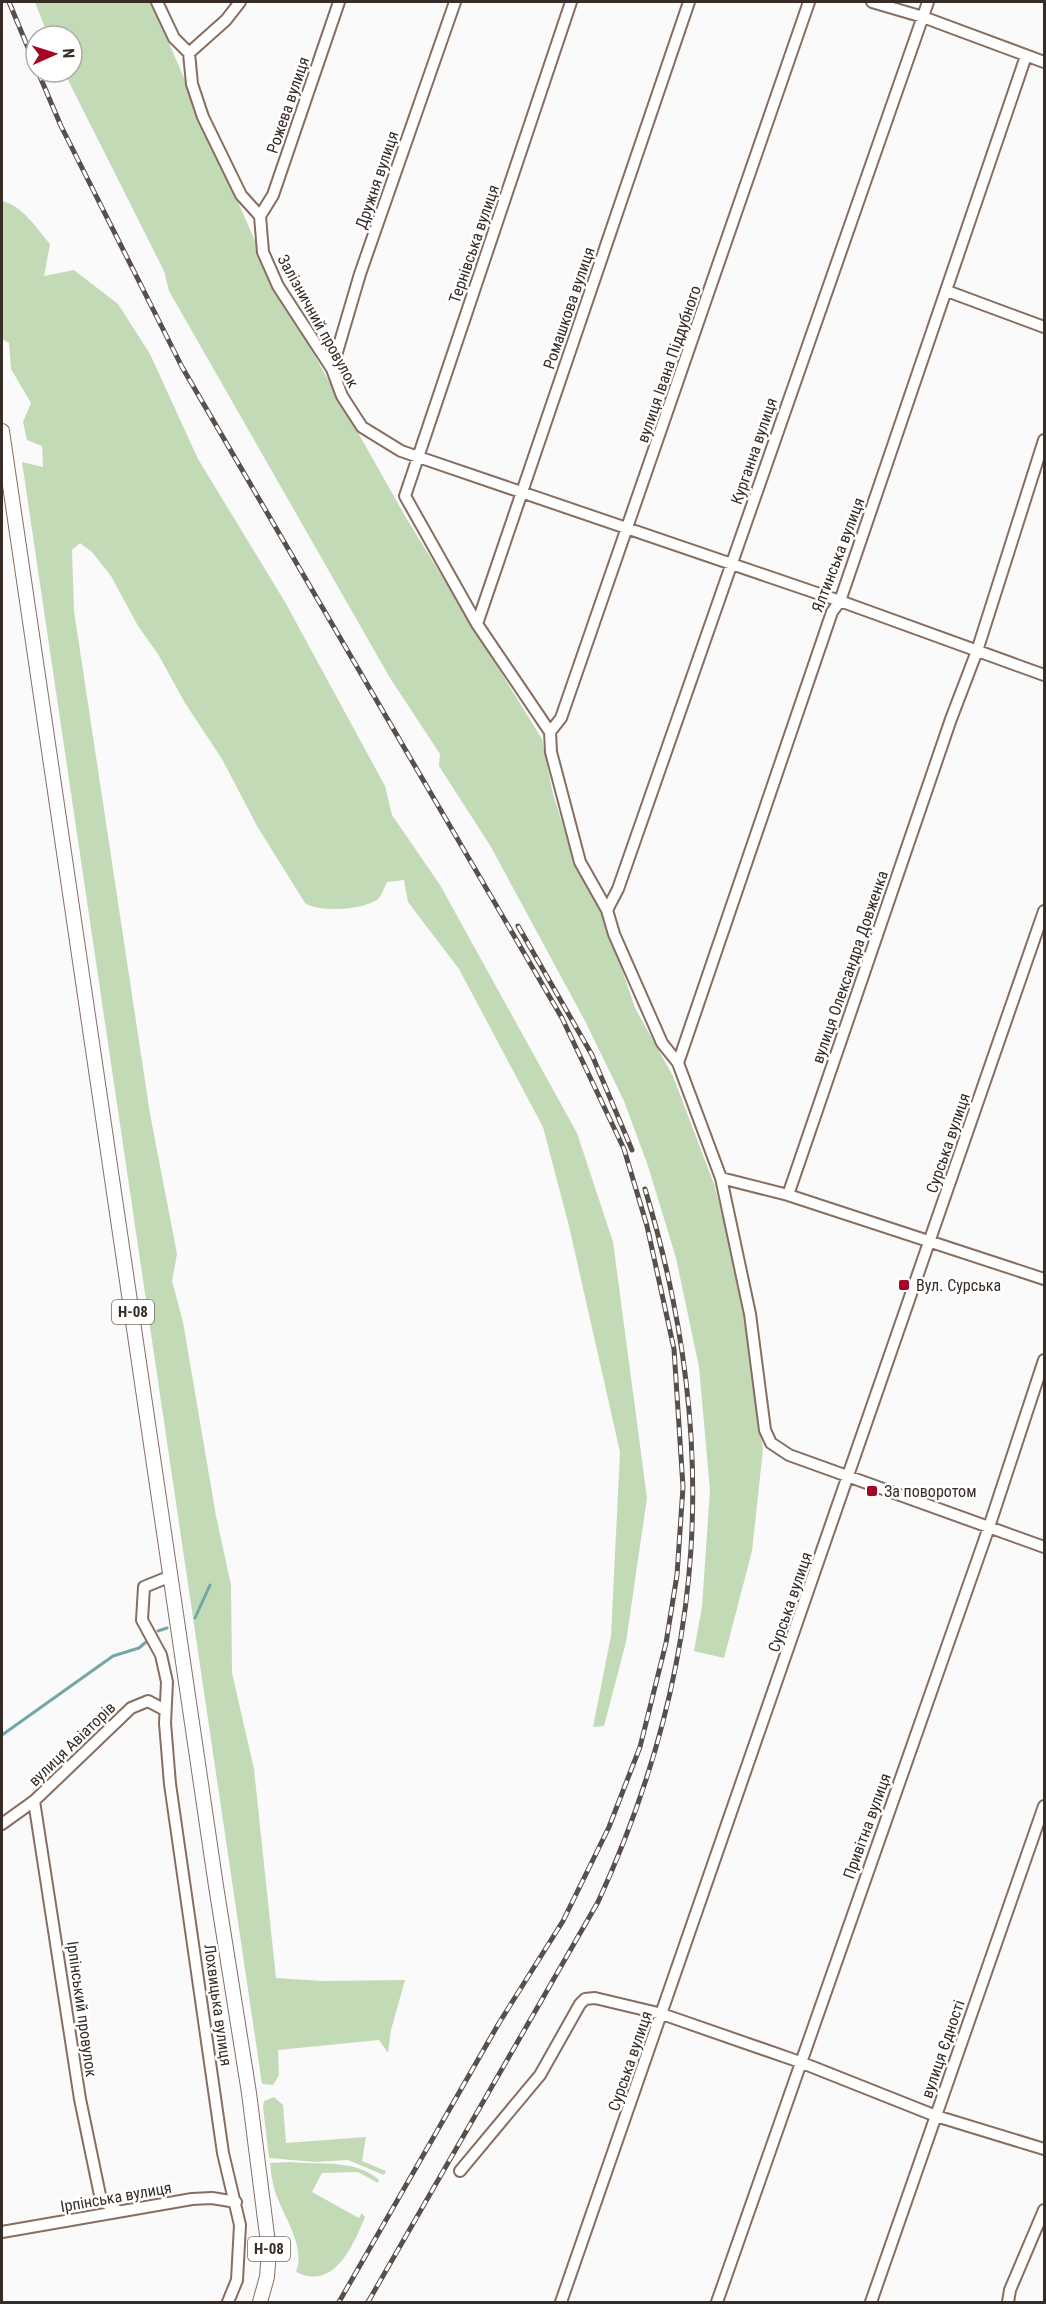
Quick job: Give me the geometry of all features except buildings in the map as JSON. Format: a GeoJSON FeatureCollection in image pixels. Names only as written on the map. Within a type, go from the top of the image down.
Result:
{"type":"FeatureCollection","features":[{"type":"Feature","properties":{"kind":"main road","name":"Н-08"},"geometry":{"type":"LineString","coordinates":[[2,431],[262,2194],[269,2252],[267,2277],[260,2302]]}},
{"type":"Feature","properties":{"kind":"street"},"geometry":{"type":"LineString","coordinates":[[158,2],[174,38],[189,53],[192,84],[203,117],[241,195],[260,216]]}},
{"type":"Feature","properties":{"kind":"street"},"geometry":{"type":"LineString","coordinates":[[189,53],[226,20],[240,2]]}},
{"type":"Feature","properties":{"kind":"street","name":"Рожева вулиця"},"geometry":{"type":"LineString","coordinates":[[260,216],[273,195],[339,2]]}},
{"type":"Feature","properties":{"kind":"street","name":"Дружня вулиця"},"geometry":{"type":"LineString","coordinates":[[332,369],[360,274],[455,2]]}},
{"type":"Feature","properties":{"kind":"street","name":"Тернівська вулиця"},"geometry":{"type":"LineString","coordinates":[[477,624],[405,496],[571,2]]}},
{"type":"Feature","properties":{"kind":"street","name":"Ромашкова вулиця"},"geometry":{"type":"LineString","coordinates":[[477,624],[689,2]]}},
{"type":"Feature","properties":{"kind":"street","name":"вулиця Івана Піддубного"},"geometry":{"type":"LineString","coordinates":[[550,732],[561,718],[809,2]]}},
{"type":"Feature","properties":{"kind":"street"},"geometry":{"type":"LineString","coordinates":[[872,2],[923,17],[1044,63]]}},
{"type":"Feature","properties":{"kind":"street","name":"Курганна вулиця"},"geometry":{"type":"LineString","coordinates":[[607,910],[618,889],[927,2]]}},
{"type":"Feature","properties":{"kind":"street","name":"Ялтинська вулиця"},"geometry":{"type":"LineString","coordinates":[[678,1064],[832,612],[840,601],[1026,56]]}},
{"type":"Feature","properties":{"kind":"street","name":"Залізничний провулок"},"geometry":{"type":"LineString","coordinates":[[260,216],[263,252],[278,286],[332,369],[342,396],[362,427],[401,450],[419,456]]}},
{"type":"Feature","properties":{"kind":"street"},"geometry":{"type":"LineString","coordinates":[[947,291],[1044,327]]}},
{"type":"Feature","properties":{"kind":"street","name":"вулиця Олександра Довженка"},"geometry":{"type":"LineString","coordinates":[[788,1195],[951,719],[977,651],[1044,440]]}},
{"type":"Feature","properties":{"kind":"street"},"geometry":{"type":"LineString","coordinates":[[419,456],[523,491],[627,530],[840,601],[1044,675]]}},
{"type":"Feature","properties":{"kind":"street"},"geometry":{"type":"LineString","coordinates":[[477,624],[550,732],[551,752],[568,825],[580,862],[607,910],[643,1004],[662,1043],[678,1064],[721,1178],[750,1314],[765,1430],[771,1443],[789,1455],[850,1475],[1044,1547]]}},
{"type":"Feature","properties":{"kind":"street","name":"Сурська вулиця"},"geometry":{"type":"LineString","coordinates":[[561,2302],[1044,911]]}},
{"type":"Feature","properties":{"kind":"street"},"geometry":{"type":"LineString","coordinates":[[721,1178],[788,1195],[1044,1279]]}},
{"type":"Feature","properties":{"kind":"street","name":"Привітна вулиця"},"geometry":{"type":"LineString","coordinates":[[717,2302],[989,1527],[1044,1360]]}},
{"type":"Feature","properties":{"kind":"street","name":"Лохвицька вулиця"},"geometry":{"type":"LineString","coordinates":[[171,1576],[144,1587],[142,1620],[161,1655],[167,1682],[165,1710],[170,1784],[223,2153],[236,2202],[240,2252],[237,2280],[228,2302]]}},
{"type":"Feature","properties":{"kind":"street","name":"вулиця Авіаторів"},"geometry":{"type":"LineString","coordinates":[[2,1824],[34,1801],[131,1708],[148,1701],[165,1710]]}},
{"type":"Feature","properties":{"kind":"street","name":"Ірпінський провулок"},"geometry":{"type":"LineString","coordinates":[[34,1801],[80,2099],[101,2200]]}},
{"type":"Feature","properties":{"kind":"street","name":"вулиця Єдності"},"geometry":{"type":"LineString","coordinates":[[871,2302],[1044,1806]]}},
{"type":"Feature","properties":{"kind":"street"},"geometry":{"type":"LineString","coordinates":[[460,2171],[540,2075],[580,2004],[585,1999],[596,1998],[662,2014],[800,2062],[936,2116],[1044,2149]]}},
{"type":"Feature","properties":{"kind":"street","name":"Ірпінська вулиця"},"geometry":{"type":"LineString","coordinates":[[2,2232],[192,2199],[213,2198],[236,2202]]}},
{"type":"Feature","properties":{"kind":"street"},"geometry":{"type":"LineString","coordinates":[[93,2216],[101,2200],[118,2211]]}},
{"type":"Feature","properties":{"kind":"street"},"geometry":{"type":"LineString","coordinates":[[1008,2302],[1010,2290],[1044,2211]]}},
{"type":"Feature","properties":{"kind":"green space"},"geometry":{"type":"Polygon","coordinates":[[[35,2],[151,2],[272,280],[405,516],[542,739],[553,794],[576,867],[603,913],[635,1008],[673,1076],[714,1184],[736,1269],[763,1449],[752,1551],[724,1658],[694,1651],[702,1607],[710,1490],[699,1367],[676,1258],[648,1166],[624,1101],[585,1021],[491,847],[439,766],[440,754],[390,678],[169,291],[164,271],[70,84],[84,84],[84,24],[43,24],[35,2]]]}},
{"type":"Feature","properties":{"kind":"green space"},"geometry":{"type":"Polygon","coordinates":[[[2,201],[23,212],[50,244],[44,276],[74,270],[118,304],[150,354],[198,459],[285,602],[385,786],[392,815],[440,885],[577,1133],[613,1242],[647,1498],[626,1642],[604,1726],[593,1727],[611,1636],[620,1452],[569,1226],[543,1127],[459,969],[408,902],[404,880],[387,882],[378,899],[363,906],[331,909],[305,903],[257,826],[222,759],[185,703],[158,654],[138,626],[111,576],[92,552],[80,543],[72,550],[74,611],[150,1114],[177,1254],[172,1281],[183,1322],[216,1516],[231,1585],[232,1673],[254,1769],[276,1978],[322,1981],[405,1980],[391,2030],[388,2053],[379,2040],[278,2050],[279,2075],[273,2085],[262,2084],[22,462],[43,467],[42,446],[27,440],[23,422],[31,403],[11,369],[9,343],[2,339],[2,201]]]}},
{"type":"Feature","properties":{"kind":"green space"},"geometry":{"type":"Polygon","coordinates":[[[274,2097],[283,2105],[286,2143],[366,2137],[362,2161],[386,2171],[384,2175],[348,2160],[315,2162],[269,2158],[263,2107],[264,2101],[274,2097]]]}},
{"type":"Feature","properties":{"kind":"green space"},"geometry":{"type":"Polygon","coordinates":[[[270,2163],[348,2166],[370,2173],[379,2180],[378,2183],[358,2172],[322,2173],[312,2192],[359,2218],[362,2213],[365,2217],[348,2252],[331,2271],[321,2276],[309,2276],[296,2272],[298,2252],[296,2241],[275,2191],[270,2163]]]}},
{"type":"Feature","properties":{"kind":"waterway"},"geometry":{"type":"LineString","coordinates":[[195,1618],[210,1585]]}},
{"type":"Feature","properties":{"kind":"waterway"},"geometry":{"type":"LineString","coordinates":[[158,1631],[167,1628]]}},
{"type":"Feature","properties":{"kind":"waterway"},"geometry":{"type":"LineString","coordinates":[[2,1735],[113,1656],[139,1648],[146,1642]]}},
{"type":"Feature","properties":{"kind":"railway"},"geometry":{"type":"LineString","coordinates":[[9,2],[24,38]]}},
{"type":"Feature","properties":{"kind":"railway"},"geometry":{"type":"LineString","coordinates":[[43,84],[61,126],[182,367],[562,1018],[624,1149],[647,1226],[674,1349],[683,1487],[677,1575],[666,1643],[640,1747],[609,1827],[563,1921],[499,2023],[339,2302]]}},
{"type":"Feature","properties":{"kind":"railway"},"geometry":{"type":"LineString","coordinates":[[518,926],[592,1055],[632,1150]]}},
{"type":"Feature","properties":{"kind":"railway"},"geometry":{"type":"LineString","coordinates":[[368,2302],[598,1902],[634,1814],[662,1726],[681,1638],[691,1550],[692,1462],[685,1373],[669,1282],[645,1189]]}},
{"type":"Feature","properties":{"kind":"place","name":"Вул. Сурська"},"geometry":{"type":"Point","coordinates":[904,1285]}},
{"type":"Feature","properties":{"kind":"place","name":"За поворотом"},"geometry":{"type":"Point","coordinates":[872,1491]}}]}
